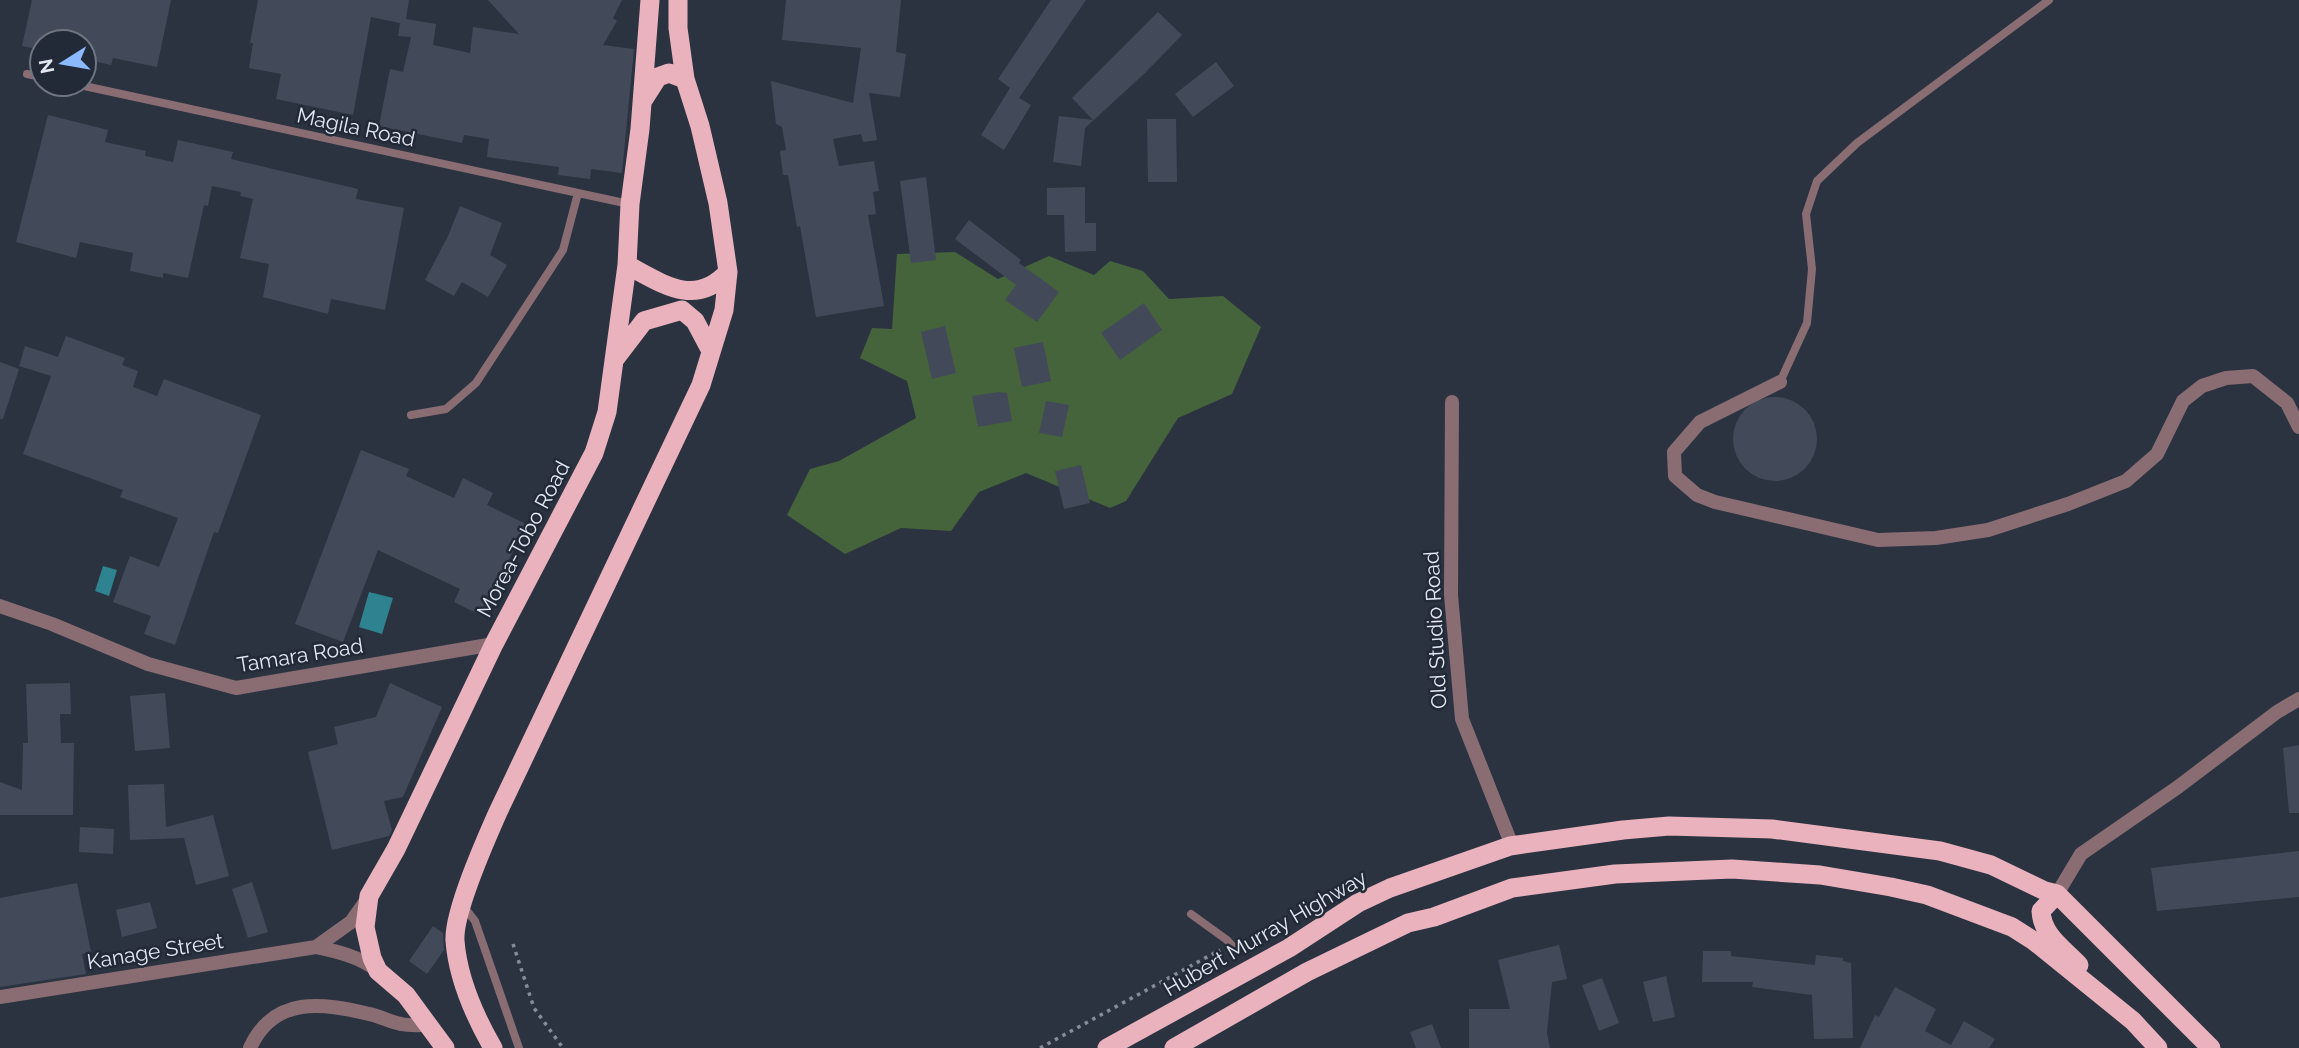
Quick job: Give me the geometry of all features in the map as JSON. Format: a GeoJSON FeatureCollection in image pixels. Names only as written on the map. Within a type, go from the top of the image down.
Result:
{"type":"FeatureCollection","features":[{"type":"Feature","properties":{"kind":"highway","name":"Morea-Tobo Road"},"geometry":{"type":"LineString","coordinates":[[444,1048],[405,995],[378,971],[368,945],[365,926],[369,896],[396,849],[494,644],[594,453],[607,412],[627,265],[629,204],[642,103],[650,0]]}},
{"type":"Feature","properties":{"kind":"highway"},"geometry":{"type":"LineString","coordinates":[[492,1048],[465,993],[455,938],[463,905],[493,824],[701,385],[724,310],[728,272],[718,203],[700,126],[684,79],[678,28],[678,0]]}},
{"type":"Feature","properties":{"kind":"highway"},"geometry":{"type":"LineString","coordinates":[[642,103],[658,77],[669,73],[684,79]]}},
{"type":"Feature","properties":{"kind":"highway"},"geometry":{"type":"LineString","coordinates":[[627,265],[672,289],[686,291],[705,289],[728,272]]}},
{"type":"Feature","properties":{"kind":"highway"},"geometry":{"type":"LineString","coordinates":[[615,359],[644,321],[682,310],[695,321],[711,351]]}},
{"type":"Feature","properties":{"kind":"highway","name":"Hubert Murray Highway"},"geometry":{"type":"LineString","coordinates":[[1107,1048],[1133,1043],[1358,903],[1390,888],[1510,846],[1668,826],[1772,829],[1940,851],[1991,865],[2057,894],[2211,1048]]}},
{"type":"Feature","properties":{"kind":"highway"},"geometry":{"type":"LineString","coordinates":[[1174,1048],[1307,972],[1395,929],[1512,888],[1615,874],[1719,870],[1821,875],[1927,895],[1951,903],[2012,927],[2034,941],[2133,1021]]}},
{"type":"Feature","properties":{"kind":"highway"},"geometry":{"type":"LineString","coordinates":[[2057,894],[2041,911],[2042,925],[2048,935],[2158,1048]]}},
{"type":"Feature","properties":{"kind":"street"},"geometry":{"type":"LineString","coordinates":[[1780,382],[1700,422],[1674,452],[1675,476],[1697,495],[1715,502],[1878,540],[1936,538],[1987,530],[2068,504],[2126,481],[2157,454],[2183,401],[2202,386],[2226,378],[2253,376],[2287,403],[2299,427]]}},
{"type":"Feature","properties":{"kind":"street","name":"Old Studio Road"},"geometry":{"type":"LineString","coordinates":[[1452,402],[1451,595],[1462,719],[1510,846]]}},
{"type":"Feature","properties":{"kind":"street","name":"Tamara Road"},"geometry":{"type":"LineString","coordinates":[[0,606],[52,624],[148,664],[236,688],[494,644]]}},
{"type":"Feature","properties":{"kind":"street"},"geometry":{"type":"LineString","coordinates":[[2057,894],[2081,854],[2178,787],[2277,712],[2299,699]]}},
{"type":"Feature","properties":{"kind":"street","name":"Kanage Street"},"geometry":{"type":"LineString","coordinates":[[316,947],[351,922],[369,896]]}},
{"type":"Feature","properties":{"kind":"street","name":"Kanage Street"},"geometry":{"type":"LineString","coordinates":[[0,997],[316,947],[349,954],[378,971]]}},
{"type":"Feature","properties":{"kind":"street"},"geometry":{"type":"LineString","coordinates":[[250,1048],[269,1023],[286,1009],[306,1005],[372,1014],[400,1024],[429,1025]]}},
{"type":"Feature","properties":{"kind":"lane"},"geometry":{"type":"LineString","coordinates":[[1780,382],[1807,323],[1812,269],[1806,214],[1817,181],[1857,143],[2049,0]]}},
{"type":"Feature","properties":{"kind":"lane","name":"Magila Road"},"geometry":{"type":"LineString","coordinates":[[98,89],[629,204]]}},
{"type":"Feature","properties":{"kind":"lane"},"geometry":{"type":"LineString","coordinates":[[411,415],[446,409],[475,383],[563,250],[578,193]]}},
{"type":"Feature","properties":{"kind":"lane"},"geometry":{"type":"LineString","coordinates":[[463,905],[475,921],[519,1048]]}},
{"type":"Feature","properties":{"kind":"lane"},"geometry":{"type":"LineString","coordinates":[[1191,914],[1235,949]]}},
{"type":"Feature","properties":{"kind":"path"},"geometry":{"type":"LineString","coordinates":[[513,944],[534,1008],[563,1048]]}},
{"type":"Feature","properties":{"kind":"path"},"geometry":{"type":"LineString","coordinates":[[1040,1048],[1220,950]]}},
{"type":"Feature","properties":{"kind":"green space"},"geometry":{"type":"Polygon","coordinates":[[[955,252],[998,279],[1049,256],[1094,275],[1110,261],[1143,271],[1169,299],[1223,296],[1261,327],[1232,394],[1178,418],[1126,501],[1110,508],[1026,473],[979,492],[951,531],[901,528],[845,554],[787,515],[810,469],[839,461],[916,418],[907,381],[860,358],[872,328],[892,329],[897,254],[955,252]]]}},
{"type":"Feature","properties":{"kind":"water"},"geometry":{"type":"Polygon","coordinates":[[[103,566],[117,570],[109,596],[95,591],[103,566]]]}},
{"type":"Feature","properties":{"kind":"water"},"geometry":{"type":"Polygon","coordinates":[[[369,592],[393,598],[382,634],[359,627],[369,592]]]}},
{"type":"Feature","properties":{"kind":"building"},"geometry":{"type":"Polygon","coordinates":[[[32,0],[171,0],[157,67],[113,58],[111,65],[98,62],[98,28],[28,28],[28,47],[22,46],[32,0]]]}},
{"type":"Feature","properties":{"kind":"building"},"geometry":{"type":"Polygon","coordinates":[[[258,0],[409,0],[406,19],[436,24],[433,45],[470,53],[473,27],[519,34],[488,0],[622,0],[613,18],[617,21],[603,45],[634,49],[622,173],[591,169],[590,179],[558,175],[559,167],[487,157],[489,139],[464,135],[462,143],[379,126],[390,69],[403,72],[411,37],[398,36],[400,23],[371,17],[353,115],[276,99],[281,74],[249,68],[253,43],[250,43],[258,0]]]}},
{"type":"Feature","properties":{"kind":"building"},"geometry":{"type":"Polygon","coordinates":[[[786,0],[901,0],[896,52],[906,54],[900,97],[869,93],[877,140],[863,142],[861,134],[833,139],[839,166],[874,161],[879,191],[873,192],[876,214],[868,215],[884,306],[816,317],[800,226],[797,227],[788,175],[783,175],[780,151],[786,150],[782,127],[776,124],[771,81],[853,103],[861,48],[782,40],[786,0]]]}},
{"type":"Feature","properties":{"kind":"building"},"geometry":{"type":"Polygon","coordinates":[[[1051,0],[1086,0],[1019,98],[1031,105],[1004,150],[981,135],[1010,88],[998,79],[1051,0]]]}},
{"type":"Feature","properties":{"kind":"building"},"geometry":{"type":"Polygon","coordinates":[[[1158,12],[1182,35],[1085,128],[1081,166],[1053,162],[1059,116],[1093,120],[1072,98],[1158,12]]]}},
{"type":"Feature","properties":{"kind":"building"},"geometry":{"type":"Polygon","coordinates":[[[1216,62],[1234,86],[1193,117],[1175,94],[1216,62]]]}},
{"type":"Feature","properties":{"kind":"building"},"geometry":{"type":"Polygon","coordinates":[[[48,115],[108,130],[105,142],[146,151],[145,156],[173,162],[178,140],[233,152],[231,159],[358,189],[356,199],[404,208],[385,310],[331,299],[328,314],[263,297],[269,264],[240,258],[253,199],[240,196],[241,192],[212,186],[208,206],[204,205],[188,278],[163,273],[163,278],[130,271],[133,253],[80,242],[76,258],[16,242],[48,115]]]}},
{"type":"Feature","properties":{"kind":"building"},"geometry":{"type":"Polygon","coordinates":[[[1147,119],[1176,119],[1177,182],[1148,182],[1147,119]]]}},
{"type":"Feature","properties":{"kind":"building"},"geometry":{"type":"Polygon","coordinates":[[[926,177],[936,260],[911,263],[900,181],[926,177]]]}},
{"type":"Feature","properties":{"kind":"building"},"geometry":{"type":"Polygon","coordinates":[[[1085,187],[1085,223],[1096,223],[1096,251],[1065,252],[1064,215],[1047,215],[1047,188],[1085,187]]]}},
{"type":"Feature","properties":{"kind":"building"},"geometry":{"type":"Polygon","coordinates":[[[460,206],[502,223],[490,255],[507,265],[488,297],[462,282],[454,296],[425,280],[460,206]]]}},
{"type":"Feature","properties":{"kind":"building"},"geometry":{"type":"Polygon","coordinates":[[[969,220],[1021,260],[1019,263],[1059,292],[1037,322],[1005,300],[1016,285],[955,239],[969,220]]]}},
{"type":"Feature","properties":{"kind":"building"},"geometry":{"type":"Polygon","coordinates":[[[1144,303],[1162,330],[1120,360],[1101,333],[1144,303]]]}},
{"type":"Feature","properties":{"kind":"building"},"geometry":{"type":"Polygon","coordinates":[[[945,326],[956,373],[932,379],[921,332],[945,326]]]}},
{"type":"Feature","properties":{"kind":"building"},"geometry":{"type":"Polygon","coordinates":[[[66,336],[125,358],[122,365],[138,371],[133,387],[157,396],[164,379],[261,415],[218,533],[214,532],[175,645],[144,634],[151,616],[113,602],[130,556],[159,567],[178,518],[120,497],[123,490],[23,454],[51,376],[19,366],[25,346],[58,357],[66,336]]]}},
{"type":"Feature","properties":{"kind":"building"},"geometry":{"type":"Polygon","coordinates":[[[1043,342],[1051,381],[1022,387],[1014,348],[1043,342]]]}},
{"type":"Feature","properties":{"kind":"building"},"geometry":{"type":"Polygon","coordinates":[[[0,362],[19,369],[3,419],[0,419],[0,362]]]}},
{"type":"Feature","properties":{"kind":"building"},"geometry":{"type":"Polygon","coordinates":[[[1007,393],[1012,421],[978,427],[972,396],[1007,393]]]}},
{"type":"Feature","properties":{"kind":"building"},"geometry":{"type":"Polygon","coordinates":[[[1775,397],[1791,400],[1805,409],[1814,423],[1817,439],[1814,455],[1805,469],[1791,478],[1775,481],[1759,478],[1745,469],[1736,455],[1733,439],[1736,423],[1745,409],[1759,400],[1775,397]]]}},
{"type":"Feature","properties":{"kind":"building"},"geometry":{"type":"Polygon","coordinates":[[[1046,401],[1069,405],[1062,437],[1039,433],[1046,401]]]}},
{"type":"Feature","properties":{"kind":"building"},"geometry":{"type":"Polygon","coordinates":[[[361,450],[409,469],[406,476],[454,498],[463,478],[493,493],[487,505],[526,524],[482,616],[454,602],[460,589],[378,550],[343,642],[295,624],[361,450]]]}},
{"type":"Feature","properties":{"kind":"building"},"geometry":{"type":"Polygon","coordinates":[[[1081,465],[1090,503],[1064,509],[1055,471],[1081,465]]]}},
{"type":"Feature","properties":{"kind":"building"},"geometry":{"type":"Polygon","coordinates":[[[70,683],[71,714],[60,714],[61,743],[74,743],[73,815],[0,815],[0,782],[22,790],[23,743],[28,743],[26,684],[70,683]]]}},
{"type":"Feature","properties":{"kind":"building"},"geometry":{"type":"Polygon","coordinates":[[[390,683],[442,707],[403,797],[384,801],[392,830],[389,836],[332,850],[308,752],[338,744],[334,727],[376,717],[390,683]]]}},
{"type":"Feature","properties":{"kind":"building"},"geometry":{"type":"Polygon","coordinates":[[[165,693],[170,748],[135,751],[130,696],[165,693]]]}},
{"type":"Feature","properties":{"kind":"building"},"geometry":{"type":"Polygon","coordinates":[[[2299,745],[2299,813],[2289,813],[2283,748],[2299,745]]]}},
{"type":"Feature","properties":{"kind":"building"},"geometry":{"type":"Polygon","coordinates":[[[164,784],[166,827],[213,815],[229,876],[196,885],[184,838],[130,840],[128,785],[164,784]]]}},
{"type":"Feature","properties":{"kind":"building"},"geometry":{"type":"Polygon","coordinates":[[[80,827],[114,829],[113,854],[79,852],[80,827]]]}},
{"type":"Feature","properties":{"kind":"building"},"geometry":{"type":"Polygon","coordinates":[[[2299,851],[2299,897],[2157,911],[2151,868],[2299,851]]]}},
{"type":"Feature","properties":{"kind":"building"},"geometry":{"type":"Polygon","coordinates":[[[252,882],[268,932],[248,938],[232,889],[252,882]]]}},
{"type":"Feature","properties":{"kind":"building"},"geometry":{"type":"Polygon","coordinates":[[[77,883],[91,952],[82,954],[86,974],[0,987],[0,898],[77,883]]]}},
{"type":"Feature","properties":{"kind":"building"},"geometry":{"type":"Polygon","coordinates":[[[150,902],[157,928],[122,937],[116,910],[150,902]]]}},
{"type":"Feature","properties":{"kind":"building"},"geometry":{"type":"Polygon","coordinates":[[[433,926],[443,933],[444,950],[427,974],[409,961],[433,926]]]}},
{"type":"Feature","properties":{"kind":"building"},"geometry":{"type":"Polygon","coordinates":[[[1559,945],[1567,979],[1552,982],[1547,1033],[1550,1048],[1469,1048],[1469,1009],[1510,1009],[1498,960],[1559,945]]]}},
{"type":"Feature","properties":{"kind":"building"},"geometry":{"type":"Polygon","coordinates":[[[1703,951],[1731,951],[1731,956],[1815,965],[1816,955],[1843,958],[1843,961],[1851,963],[1853,1038],[1814,1039],[1812,995],[1752,987],[1753,982],[1702,982],[1703,951]]]}},
{"type":"Feature","properties":{"kind":"building"},"geometry":{"type":"Polygon","coordinates":[[[1666,976],[1675,1017],[1653,1022],[1643,982],[1666,976]]]}},
{"type":"Feature","properties":{"kind":"building"},"geometry":{"type":"Polygon","coordinates":[[[1602,978],[1619,1023],[1599,1031],[1582,985],[1602,978]]]}},
{"type":"Feature","properties":{"kind":"building"},"geometry":{"type":"Polygon","coordinates":[[[1895,987],[1936,1009],[1925,1031],[1951,1045],[1964,1021],[1995,1039],[1989,1048],[1860,1048],[1875,1015],[1879,1017],[1895,987]]]}},
{"type":"Feature","properties":{"kind":"building"},"geometry":{"type":"Polygon","coordinates":[[[1432,1024],[1441,1048],[1416,1048],[1410,1032],[1432,1024]]]}}]}
